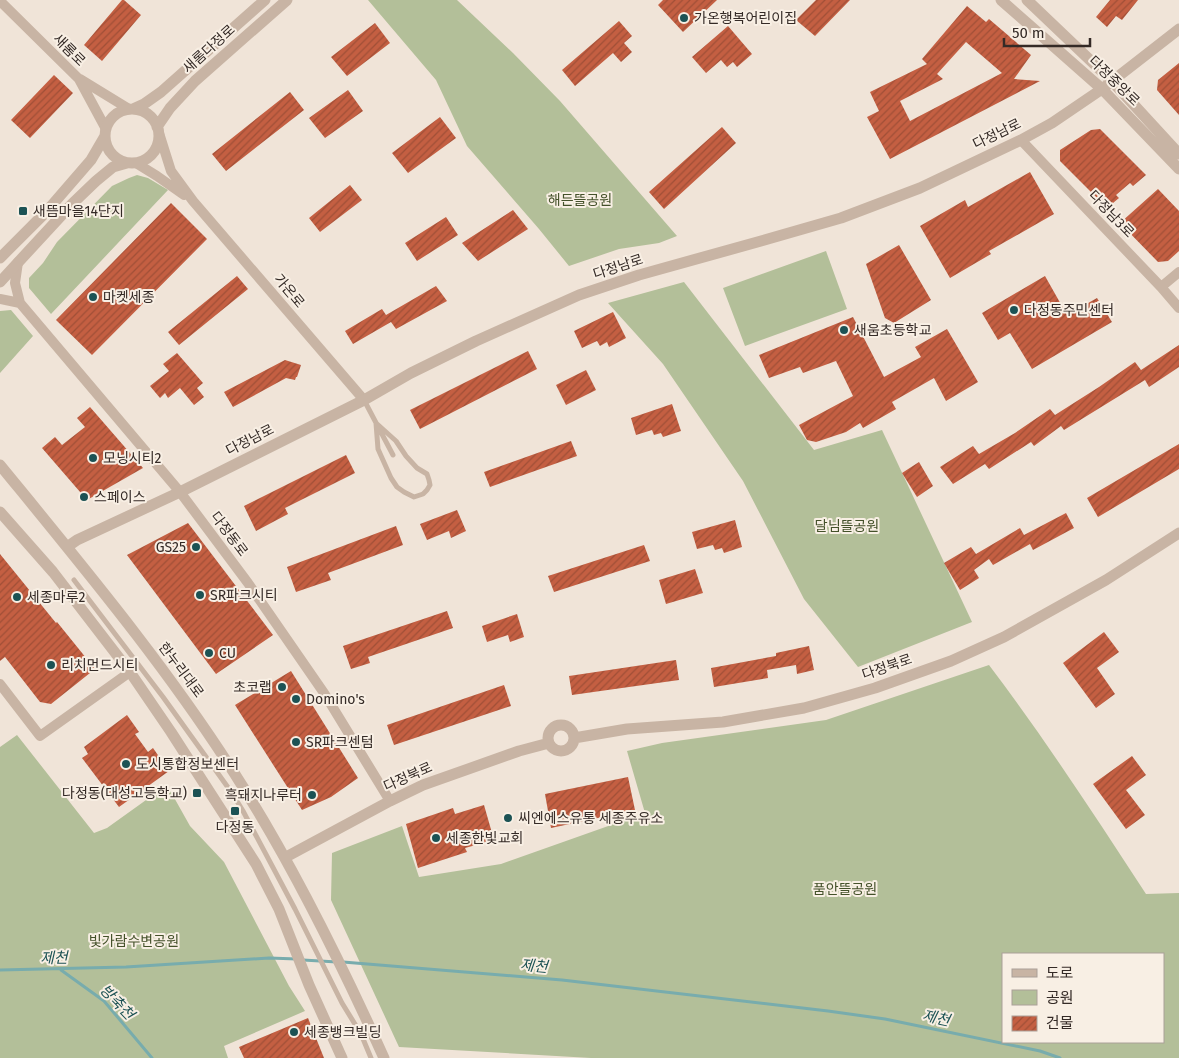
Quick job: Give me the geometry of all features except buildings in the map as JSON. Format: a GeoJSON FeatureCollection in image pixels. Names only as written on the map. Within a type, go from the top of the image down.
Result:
{"type":"FeatureCollection","features":[{"type":"Feature","properties":{"kind":"street","name":"새롬다정로"},"geometry":{"type":"LineString","coordinates":[[131,109],[144,104],[161,92],[265,0]]}},
{"type":"Feature","properties":{"kind":"street","name":"새롬다정로"},"geometry":{"type":"LineString","coordinates":[[158,130],[170,108],[194,81],[287,0]]}},
{"type":"Feature","properties":{"kind":"street","name":"다정중앙로"},"geometry":{"type":"LineString","coordinates":[[1001,0],[1102,89],[1179,169]]}},
{"type":"Feature","properties":{"kind":"street","name":"다정중앙로"},"geometry":{"type":"LineString","coordinates":[[1027,0],[1112,81],[1179,154]]}},
{"type":"Feature","properties":{"kind":"street","name":"새롬로"},"geometry":{"type":"LineString","coordinates":[[0,1],[79,79],[105,133]]}},
{"type":"Feature","properties":{"kind":"street","name":"다정남로"},"geometry":{"type":"LineString","coordinates":[[67,547],[77,540],[180,492],[364,400],[411,373],[476,341],[579,295],[638,275],[841,218],[920,188],[1021,140],[1052,123],[1102,89],[1179,29]]}},
{"type":"Feature","properties":{"kind":"street"},"geometry":{"type":"LineString","coordinates":[[79,79],[131,109]]}},
{"type":"Feature","properties":{"kind":"street"},"geometry":{"type":"LineString","coordinates":[[0,258],[5,250],[46,212],[91,160],[105,133],[108,122],[121,111],[131,109],[144,111],[154,119],[171,171],[193,201]]}},
{"type":"Feature","properties":{"kind":"street"},"geometry":{"type":"LineString","coordinates":[[0,282],[72,204],[96,181],[114,168],[144,160],[151,156],[159,141],[158,130]]}},
{"type":"Feature","properties":{"kind":"street"},"geometry":{"type":"LineString","coordinates":[[105,133],[106,143],[113,156],[158,176],[193,201]]}},
{"type":"Feature","properties":{"kind":"street","name":"다정남3로"},"geometry":{"type":"LineString","coordinates":[[1021,140],[1179,308]]}},
{"type":"Feature","properties":{"kind":"street","name":"가온로"},"geometry":{"type":"LineString","coordinates":[[193,201],[364,400]]}},
{"type":"Feature","properties":{"kind":"street"},"geometry":{"type":"LineString","coordinates":[[0,299],[20,303],[15,283],[18,262]]}},
{"type":"Feature","properties":{"kind":"street"},"geometry":{"type":"LineString","coordinates":[[1161,287],[1179,272]]}},
{"type":"Feature","properties":{"kind":"street","name":"다정동로"},"geometry":{"type":"LineString","coordinates":[[20,303],[180,492],[248,583],[324,693],[390,801]]}},
{"type":"Feature","properties":{"kind":"street","name":"한누리대로"},"geometry":{"type":"LineString","coordinates":[[0,465],[136,634],[197,716],[243,786],[286,857],[360,1003],[384,1058]]}},
{"type":"Feature","properties":{"kind":"street"},"geometry":{"type":"LineString","coordinates":[[0,512],[53,572],[130,672],[256,864],[279,909],[342,1058]]}},
{"type":"Feature","properties":{"kind":"street","name":"다정북로"},"geometry":{"type":"LineString","coordinates":[[574,738],[626,729],[723,722],[804,708],[875,688],[951,660],[1004,636],[1106,580],[1179,533]]}},
{"type":"Feature","properties":{"kind":"street"},"geometry":{"type":"LineString","coordinates":[[0,684],[40,736],[130,672]]}},
{"type":"Feature","properties":{"kind":"street"},"geometry":{"type":"LineString","coordinates":[[563,726],[571,730],[574,738],[572,745],[566,750],[554,749],[550,743],[549,734],[555,728],[563,726]]}},
{"type":"Feature","properties":{"kind":"street","name":"다정북로"},"geometry":{"type":"LineString","coordinates":[[286,857],[423,785],[518,751],[550,743]]}},
{"type":"Feature","properties":{"kind":"lane"},"geometry":{"type":"LineString","coordinates":[[364,400],[393,455]]}},
{"type":"Feature","properties":{"kind":"lane"},"geometry":{"type":"LineString","coordinates":[[376,423],[396,441],[417,468],[427,474],[430,485],[423,494],[414,497],[404,492],[397,487],[391,478],[378,449],[376,423]]}},
{"type":"Feature","properties":{"kind":"lane"},"geometry":{"type":"LineString","coordinates":[[74,580],[163,696],[232,793],[295,908],[342,1004],[361,1034],[371,1058]]}},
{"type":"Feature","properties":{"kind":"green space","name":"해든뜰공원"},"geometry":{"type":"Polygon","coordinates":[[[368,0],[457,0],[560,101],[677,236],[659,243],[619,249],[569,266],[467,146],[436,80],[368,0]]]}},
{"type":"Feature","properties":{"kind":"green space"},"geometry":{"type":"Polygon","coordinates":[[[137,175],[148,178],[168,190],[51,314],[29,288],[29,278],[43,263],[57,242],[112,186],[137,175]]]}},
{"type":"Feature","properties":{"kind":"green space"},"geometry":{"type":"Polygon","coordinates":[[[826,251],[847,309],[745,346],[723,288],[826,251]]]}},
{"type":"Feature","properties":{"kind":"green space","name":"달님뜰공원"},"geometry":{"type":"Polygon","coordinates":[[[684,282],[814,450],[882,430],[972,622],[858,667],[804,599],[743,481],[663,364],[608,303],[684,282]]]}},
{"type":"Feature","properties":{"kind":"green space"},"geometry":{"type":"Polygon","coordinates":[[[11,310],[33,336],[0,373],[0,311],[11,310]]]}},
{"type":"Feature","properties":{"kind":"green space","name":"품안뜰공원"},"geometry":{"type":"Polygon","coordinates":[[[989,665],[1050,749],[1146,894],[1179,893],[1179,1058],[591,1058],[399,1047],[331,900],[332,853],[402,826],[419,877],[501,864],[645,813],[627,751],[662,743],[826,720],[989,665]]]}},
{"type":"Feature","properties":{"kind":"green space","name":"빛가람수변공원"},"geometry":{"type":"Polygon","coordinates":[[[17,735],[94,833],[107,828],[167,785],[190,826],[224,862],[289,986],[305,1011],[224,1046],[228,1058],[0,1058],[0,747],[17,735]]]}},
{"type":"Feature","properties":{"kind":"waterway","name":"제천"},"geometry":{"type":"LineString","coordinates":[[0,970],[126,967],[269,958],[297,959]]}},
{"type":"Feature","properties":{"kind":"waterway","name":"제천"},"geometry":{"type":"LineString","coordinates":[[303,960],[337,962]]}},
{"type":"Feature","properties":{"kind":"waterway","name":"제천"},"geometry":{"type":"LineString","coordinates":[[343,962],[562,980],[828,1011],[885,1019],[1040,1051],[1060,1058]]}},
{"type":"Feature","properties":{"kind":"waterway","name":"방축천"},"geometry":{"type":"LineString","coordinates":[[61,970],[104,1001],[152,1058]]}},
{"type":"Feature","properties":{"kind":"place","name":"가온행복어린이집"},"geometry":{"type":"Point","coordinates":[684,18]}},
{"type":"Feature","properties":{"kind":"place","name":"새뜸마을14단지"},"geometry":{"type":"Point","coordinates":[23,211]}},
{"type":"Feature","properties":{"kind":"place","name":"마켓세종"},"geometry":{"type":"Point","coordinates":[93,297]}},
{"type":"Feature","properties":{"kind":"place","name":"다정동주민센터"},"geometry":{"type":"Point","coordinates":[1014,310]}},
{"type":"Feature","properties":{"kind":"place","name":"새움초등학교"},"geometry":{"type":"Point","coordinates":[844,330]}},
{"type":"Feature","properties":{"kind":"place","name":"모닝시티2"},"geometry":{"type":"Point","coordinates":[93,458]}},
{"type":"Feature","properties":{"kind":"place","name":"스페이스"},"geometry":{"type":"Point","coordinates":[84,497]}},
{"type":"Feature","properties":{"kind":"place","name":"GS25"},"geometry":{"type":"Point","coordinates":[196,547]}},
{"type":"Feature","properties":{"kind":"place","name":"SR파크시티"},"geometry":{"type":"Point","coordinates":[200,595]}},
{"type":"Feature","properties":{"kind":"place","name":"세종마루2"},"geometry":{"type":"Point","coordinates":[17,597]}},
{"type":"Feature","properties":{"kind":"place","name":"CU"},"geometry":{"type":"Point","coordinates":[209,653]}},
{"type":"Feature","properties":{"kind":"place","name":"리치먼드시티"},"geometry":{"type":"Point","coordinates":[51,665]}},
{"type":"Feature","properties":{"kind":"place","name":"초코랩"},"geometry":{"type":"Point","coordinates":[282,687]}},
{"type":"Feature","properties":{"kind":"place","name":"Domino's"},"geometry":{"type":"Point","coordinates":[296,699]}},
{"type":"Feature","properties":{"kind":"place","name":"SR파크센텀"},"geometry":{"type":"Point","coordinates":[296,742]}},
{"type":"Feature","properties":{"kind":"place","name":"도시통합정보센터"},"geometry":{"type":"Point","coordinates":[126,764]}},
{"type":"Feature","properties":{"kind":"place","name":"다정동(대성고등학교)"},"geometry":{"type":"Point","coordinates":[197,793]}},
{"type":"Feature","properties":{"kind":"place","name":"흑돼지나루터"},"geometry":{"type":"Point","coordinates":[312,795]}},
{"type":"Feature","properties":{"kind":"place","name":"다정동"},"geometry":{"type":"Point","coordinates":[235,811]}},
{"type":"Feature","properties":{"kind":"place","name":"씨엔에스유통 세종주유소"},"geometry":{"type":"Point","coordinates":[508,818]}},
{"type":"Feature","properties":{"kind":"place","name":"세종한빛교회"},"geometry":{"type":"Point","coordinates":[436,838]}},
{"type":"Feature","properties":{"kind":"place","name":"세종뱅크빌딩"},"geometry":{"type":"Point","coordinates":[294,1032]}}]}
